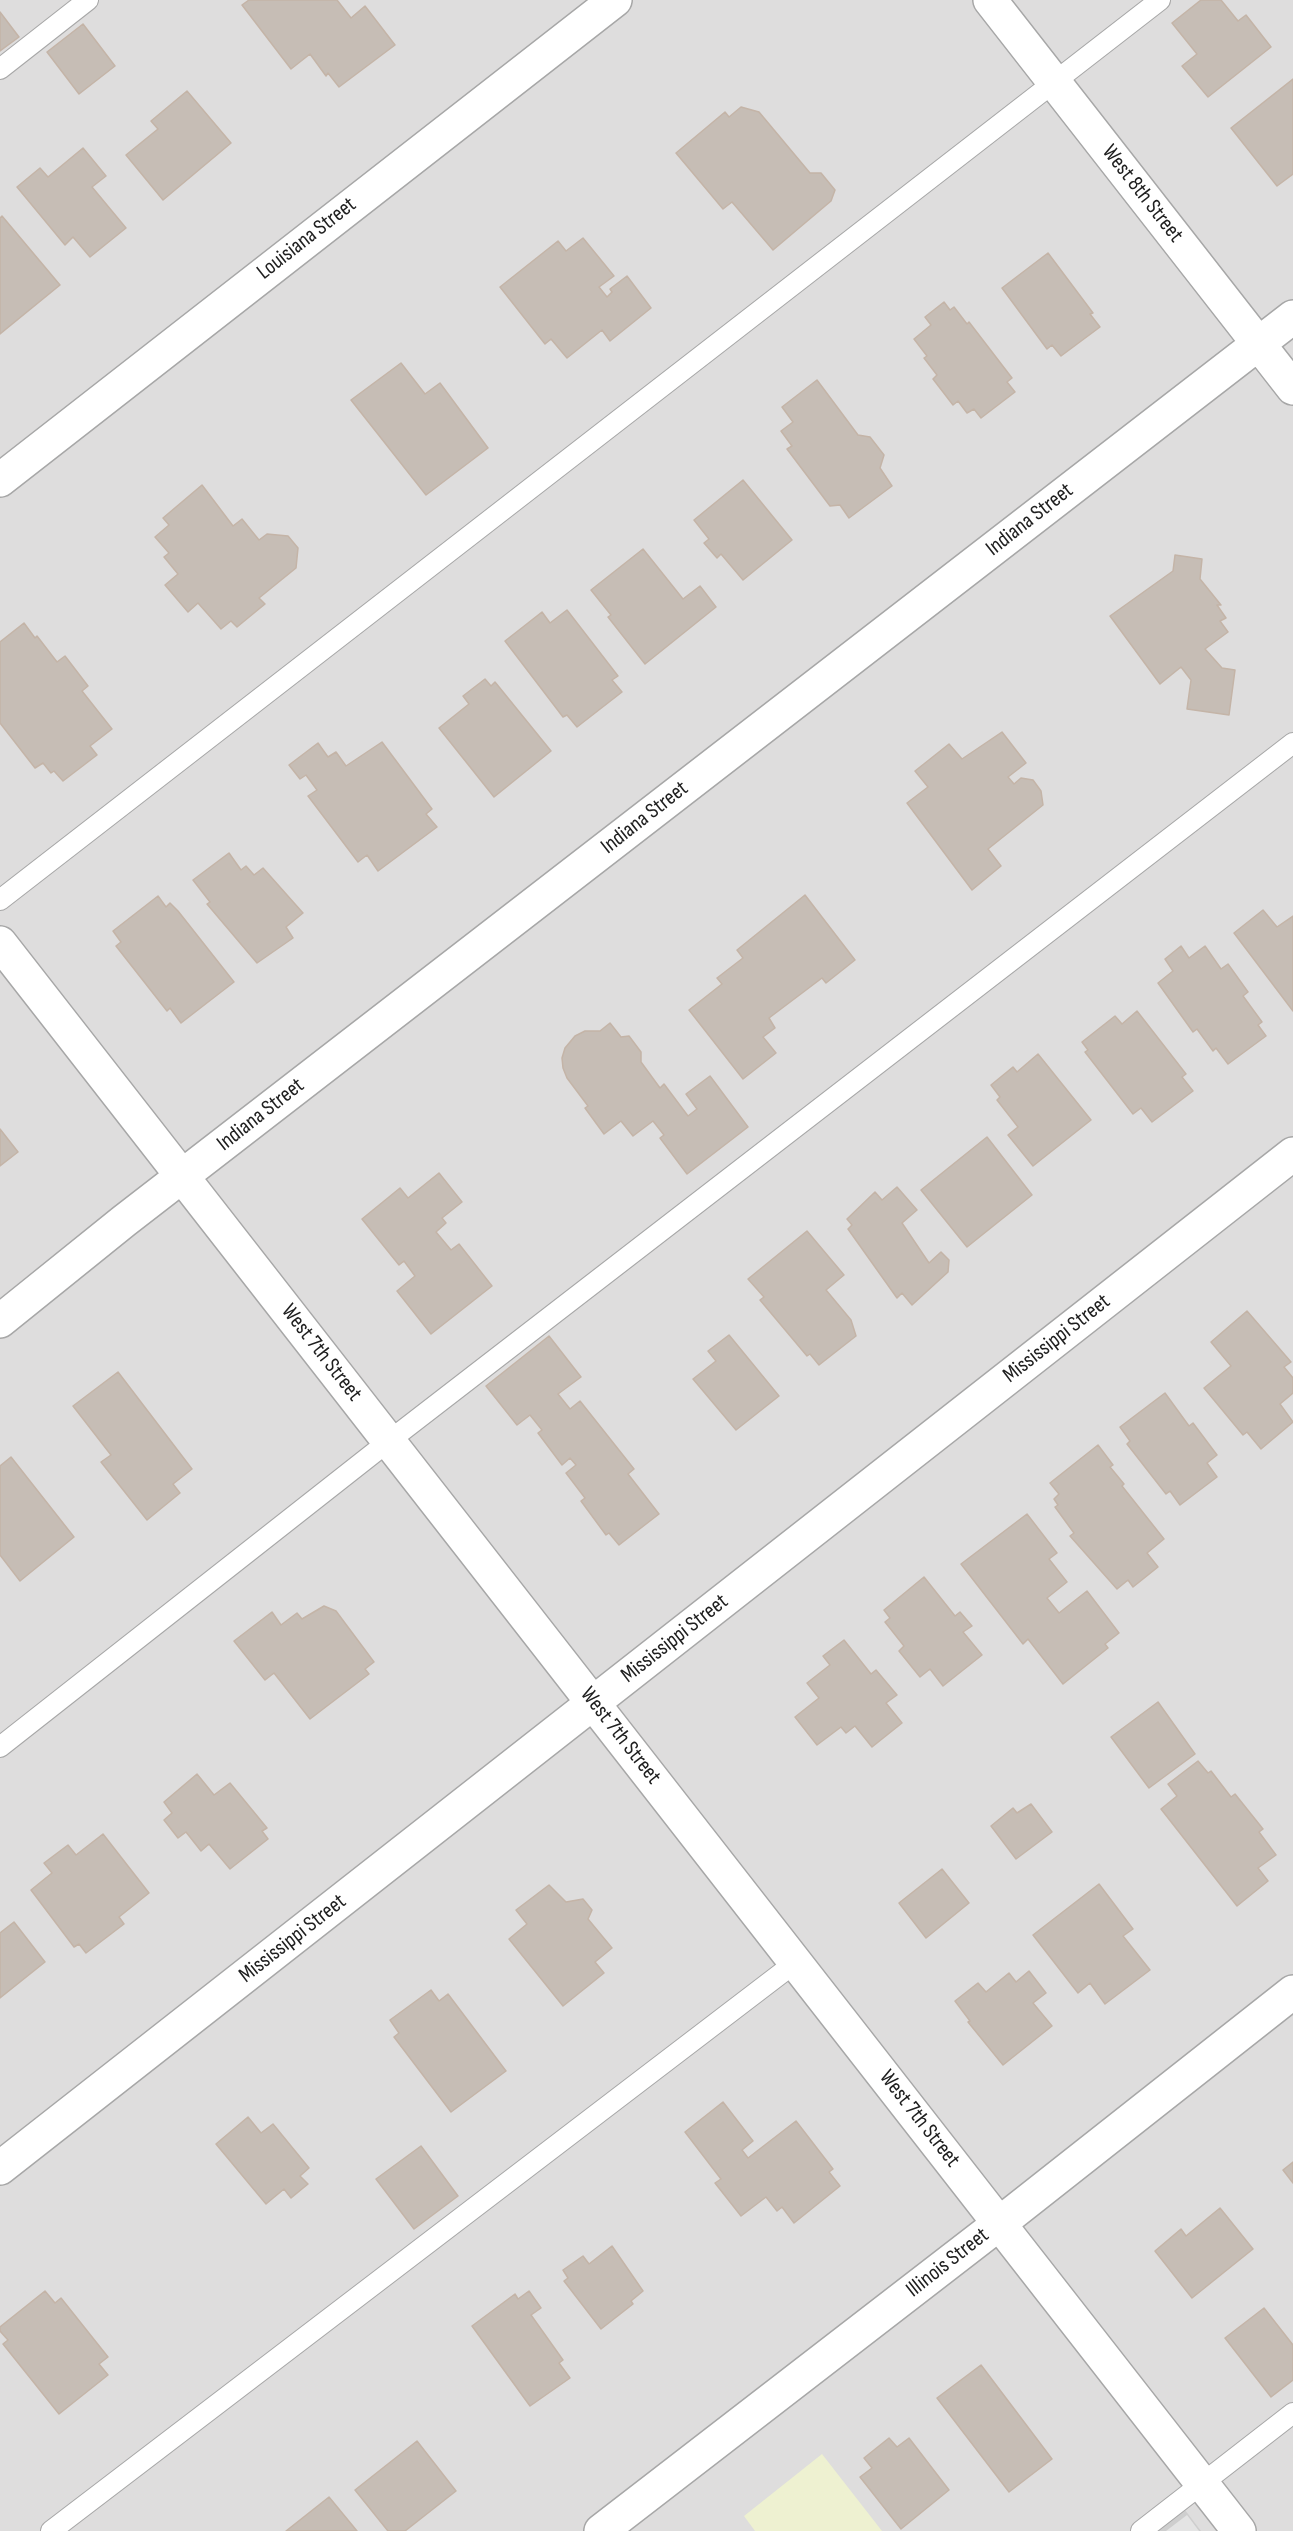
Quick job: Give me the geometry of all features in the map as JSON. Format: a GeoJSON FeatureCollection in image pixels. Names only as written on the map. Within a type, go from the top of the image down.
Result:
{"type":"FeatureCollection","features":[{"type":"Feature","properties":{"kind":"street","name":"Louisiana Street"},"geometry":{"type":"LineString","coordinates":[[0,480],[615,0]]}},
{"type":"Feature","properties":{"kind":"street","name":"West 8th Street"},"geometry":{"type":"LineString","coordinates":[[990,0],[1293,388]]}},
{"type":"Feature","properties":{"kind":"street","name":"Indiana Street"},"geometry":{"type":"LineString","coordinates":[[0,1321],[183,1176],[1293,317]]}},
{"type":"Feature","properties":{"kind":"street","name":"West 7th Street"},"geometry":{"type":"LineString","coordinates":[[0,943],[1239,2531]]}},
{"type":"Feature","properties":{"kind":"street","name":"Mississippi Street"},"geometry":{"type":"LineString","coordinates":[[0,2168],[1293,1154]]}},
{"type":"Feature","properties":{"kind":"street","name":"Illinois Street"},"geometry":{"type":"LineString","coordinates":[[601,2531],[1000,2223],[1293,1992]]}},
{"type":"Feature","properties":{"kind":"lane"},"geometry":{"type":"LineString","coordinates":[[0,69],[88,0]]}},
{"type":"Feature","properties":{"kind":"lane"},"geometry":{"type":"LineString","coordinates":[[0,900],[1160,0]]}},
{"type":"Feature","properties":{"kind":"lane"},"geometry":{"type":"LineString","coordinates":[[0,1747],[389,1441],[1293,743]]}},
{"type":"Feature","properties":{"kind":"lane"},"geometry":{"type":"LineString","coordinates":[[51,2531],[796,1962]]}},
{"type":"Feature","properties":{"kind":"lane"},"geometry":{"type":"LineString","coordinates":[[1141,2531],[1293,2413]]}},
{"type":"Feature","properties":{"kind":"shaded area"},"geometry":{"type":"Polygon","coordinates":[[[0,0],[1293,0],[1293,2531],[0,2531],[0,0]]]}},
{"type":"Feature","properties":{"kind":"shaded area"},"geometry":{"type":"Polygon","coordinates":[[[1185,2510],[1201,2531],[1158,2531],[1185,2510]]]}},
{"type":"Feature","properties":{"kind":"shaded area"},"geometry":{"type":"Polygon","coordinates":[[[1187,2515],[1199,2531],[1166,2531],[1187,2515]]]}},
{"type":"Feature","properties":{"kind":"green space"},"geometry":{"type":"Polygon","coordinates":[[[822,2454],[882,2531],[755,2531],[744,2516],[822,2454]]]}},
{"type":"Feature","properties":{"kind":"building"},"geometry":{"type":"Polygon","coordinates":[[[249,0],[337,0],[351,18],[365,6],[395,45],[339,87],[328,73],[326,76],[310,54],[291,69],[242,5],[249,0]]]}},
{"type":"Feature","properties":{"kind":"building"},"geometry":{"type":"Polygon","coordinates":[[[1201,0],[1221,0],[1238,21],[1246,15],[1271,47],[1208,97],[1182,66],[1197,54],[1172,23],[1201,0]]]}},
{"type":"Feature","properties":{"kind":"building"},"geometry":{"type":"Polygon","coordinates":[[[0,12],[19,37],[0,51],[0,12]]]}},
{"type":"Feature","properties":{"kind":"building"},"geometry":{"type":"Polygon","coordinates":[[[83,24],[115,66],[79,94],[47,52],[83,24]]]}},
{"type":"Feature","properties":{"kind":"building"},"geometry":{"type":"Polygon","coordinates":[[[1293,79],[1293,174],[1277,186],[1231,128],[1293,79]]]}},
{"type":"Feature","properties":{"kind":"building"},"geometry":{"type":"Polygon","coordinates":[[[187,91],[231,143],[163,200],[126,155],[158,129],[151,121],[187,91]]]}},
{"type":"Feature","properties":{"kind":"building"},"geometry":{"type":"Polygon","coordinates":[[[741,107],[759,112],[810,173],[821,173],[835,190],[831,201],[773,250],[732,202],[723,209],[676,153],[725,112],[729,117],[741,107]]]}},
{"type":"Feature","properties":{"kind":"building"},"geometry":{"type":"Polygon","coordinates":[[[83,148],[106,176],[92,187],[126,228],[90,257],[73,237],[65,245],[17,187],[40,168],[48,177],[83,148]]]}},
{"type":"Feature","properties":{"kind":"building"},"geometry":{"type":"Polygon","coordinates":[[[2,216],[60,285],[0,334],[0,218],[2,216]]]}},
{"type":"Feature","properties":{"kind":"building"},"geometry":{"type":"Polygon","coordinates":[[[583,238],[614,276],[599,287],[607,297],[612,292],[610,289],[627,276],[651,308],[610,341],[602,330],[567,358],[551,339],[545,344],[500,287],[558,241],[566,251],[583,238]]]}},
{"type":"Feature","properties":{"kind":"building"},"geometry":{"type":"Polygon","coordinates":[[[1048,253],[1093,313],[1090,314],[1100,327],[1061,356],[1052,345],[1047,349],[1002,288],[1048,253]]]}},
{"type":"Feature","properties":{"kind":"building"},"geometry":{"type":"Polygon","coordinates":[[[944,302],[950,310],[954,307],[967,324],[969,322],[1012,378],[1007,382],[1015,392],[981,418],[974,409],[967,413],[958,401],[953,405],[933,379],[937,375],[924,358],[927,356],[914,339],[931,325],[925,317],[944,302]]]}},
{"type":"Feature","properties":{"kind":"building"},"geometry":{"type":"Polygon","coordinates":[[[401,363],[425,394],[440,383],[488,448],[426,495],[351,400],[401,363]]]}},
{"type":"Feature","properties":{"kind":"building"},"geometry":{"type":"Polygon","coordinates":[[[817,380],[858,435],[870,437],[884,455],[880,468],[892,486],[849,518],[840,505],[830,506],[787,449],[792,446],[781,431],[793,422],[782,407],[817,380]]]}},
{"type":"Feature","properties":{"kind":"building"},"geometry":{"type":"Polygon","coordinates":[[[743,480],[792,540],[743,580],[721,554],[717,558],[704,543],[709,539],[694,520],[743,480]]]}},
{"type":"Feature","properties":{"kind":"building"},"geometry":{"type":"Polygon","coordinates":[[[202,485],[233,526],[242,519],[259,540],[267,534],[288,536],[298,548],[296,568],[259,598],[265,604],[237,627],[231,621],[221,629],[198,603],[188,612],[165,585],[178,574],[164,557],[169,553],[155,537],[169,525],[163,518],[202,485]]]}},
{"type":"Feature","properties":{"kind":"building"},"geometry":{"type":"Polygon","coordinates":[[[643,549],[683,599],[700,586],[716,607],[645,664],[608,617],[611,615],[591,590],[643,549]]]}},
{"type":"Feature","properties":{"kind":"building"},"geometry":{"type":"Polygon","coordinates":[[[1175,555],[1202,559],[1200,579],[1221,605],[1217,605],[1226,618],[1220,621],[1228,632],[1205,649],[1222,668],[1235,670],[1229,715],[1187,709],[1191,680],[1181,667],[1160,684],[1110,616],[1173,571],[1175,555]]]}},
{"type":"Feature","properties":{"kind":"building"},"geometry":{"type":"Polygon","coordinates":[[[567,610],[618,676],[612,680],[622,692],[577,727],[567,715],[563,717],[505,641],[542,612],[550,623],[567,610]]]}},
{"type":"Feature","properties":{"kind":"building"},"geometry":{"type":"Polygon","coordinates":[[[24,623],[57,662],[65,656],[88,686],[82,691],[112,729],[90,746],[97,755],[63,781],[54,771],[51,773],[43,763],[35,768],[0,723],[0,642],[24,623]]]}},
{"type":"Feature","properties":{"kind":"building"},"geometry":{"type":"Polygon","coordinates":[[[485,679],[491,686],[495,682],[551,751],[494,797],[439,728],[469,704],[463,696],[485,679]]]}},
{"type":"Feature","properties":{"kind":"building"},"geometry":{"type":"Polygon","coordinates":[[[1002,732],[1026,763],[1008,777],[1014,784],[1021,778],[1033,780],[1041,791],[1043,805],[988,849],[1001,866],[972,890],[907,803],[928,787],[915,771],[949,744],[962,759],[1002,732]]]}},
{"type":"Feature","properties":{"kind":"building"},"geometry":{"type":"Polygon","coordinates":[[[382,742],[432,809],[426,814],[437,827],[378,871],[367,855],[358,862],[308,796],[317,790],[306,775],[300,779],[289,765],[318,743],[328,757],[336,752],[346,766],[382,742]]]}},
{"type":"Feature","properties":{"kind":"building"},"geometry":{"type":"Polygon","coordinates":[[[229,853],[241,870],[246,866],[254,875],[263,868],[303,913],[286,927],[293,938],[257,963],[207,904],[210,902],[193,880],[229,853]]]}},
{"type":"Feature","properties":{"kind":"building"},"geometry":{"type":"Polygon","coordinates":[[[805,895],[855,960],[826,983],[822,978],[769,1018],[775,1028],[763,1037],[776,1053],[743,1079],[689,1010],[722,984],[717,978],[743,958],[737,950],[805,895]]]}},
{"type":"Feature","properties":{"kind":"building"},"geometry":{"type":"Polygon","coordinates":[[[158,896],[166,907],[170,903],[178,911],[234,982],[181,1023],[170,1008],[167,1011],[116,946],[121,942],[113,931],[158,896]]]}},
{"type":"Feature","properties":{"kind":"building"},"geometry":{"type":"Polygon","coordinates":[[[1263,910],[1277,927],[1293,916],[1293,1011],[1234,933],[1263,910]]]}},
{"type":"Feature","properties":{"kind":"building"},"geometry":{"type":"Polygon","coordinates":[[[1181,946],[1189,958],[1205,946],[1221,969],[1228,964],[1248,992],[1243,996],[1262,1022],[1258,1025],[1266,1036],[1228,1064],[1216,1048],[1213,1051],[1197,1029],[1193,1032],[1158,983],[1173,971],[1165,959],[1181,946]]]}},
{"type":"Feature","properties":{"kind":"building"},"geometry":{"type":"Polygon","coordinates":[[[1137,1011],[1186,1074],[1182,1077],[1193,1091],[1152,1122],[1141,1108],[1133,1114],[1085,1052],[1088,1050],[1082,1042],[1115,1016],[1122,1024],[1137,1011]]]}},
{"type":"Feature","properties":{"kind":"building"},"geometry":{"type":"Polygon","coordinates":[[[610,1023],[621,1037],[629,1036],[641,1052],[641,1062],[660,1088],[664,1084],[688,1116],[697,1109],[686,1094],[710,1076],[748,1127],[687,1174],[660,1138],[664,1135],[653,1121],[633,1136],[621,1121],[604,1134],[585,1108],[588,1106],[567,1078],[562,1058],[565,1048],[575,1036],[585,1031],[600,1031],[610,1023]]]}},
{"type":"Feature","properties":{"kind":"building"},"geometry":{"type":"Polygon","coordinates":[[[1038,1054],[1091,1120],[1033,1166],[1008,1135],[1018,1127],[997,1100],[1000,1097],[991,1085],[1013,1067],[1017,1072],[1038,1054]]]}},
{"type":"Feature","properties":{"kind":"building"},"geometry":{"type":"Polygon","coordinates":[[[0,1129],[18,1152],[0,1166],[0,1129]]]}},
{"type":"Feature","properties":{"kind":"building"},"geometry":{"type":"Polygon","coordinates":[[[987,1137],[1032,1195],[967,1247],[921,1190],[987,1137]]]}},
{"type":"Feature","properties":{"kind":"building"},"geometry":{"type":"Polygon","coordinates":[[[439,1173],[462,1202],[442,1218],[446,1223],[436,1232],[451,1250],[459,1244],[492,1286],[431,1334],[397,1291],[415,1276],[404,1261],[399,1265],[362,1219],[400,1188],[408,1198],[439,1173]]]}},
{"type":"Feature","properties":{"kind":"building"},"geometry":{"type":"Polygon","coordinates":[[[897,1187],[917,1210],[902,1223],[929,1263],[941,1252],[949,1260],[948,1272],[912,1305],[902,1293],[897,1298],[848,1229],[852,1225],[847,1219],[875,1192],[882,1200],[897,1187]]]}},
{"type":"Feature","properties":{"kind":"building"},"geometry":{"type":"Polygon","coordinates":[[[807,1231],[844,1275],[826,1290],[851,1320],[856,1336],[819,1365],[810,1354],[807,1356],[760,1300],[764,1297],[748,1279],[807,1231]]]}},
{"type":"Feature","properties":{"kind":"building"},"geometry":{"type":"Polygon","coordinates":[[[1247,1311],[1291,1362],[1284,1367],[1293,1378],[1293,1393],[1280,1404],[1293,1422],[1261,1449],[1247,1432],[1243,1435],[1204,1388],[1231,1366],[1211,1342],[1247,1311]]]}},
{"type":"Feature","properties":{"kind":"building"},"geometry":{"type":"Polygon","coordinates":[[[729,1335],[779,1396],[736,1430],[693,1379],[716,1361],[708,1351],[729,1335]]]}},
{"type":"Feature","properties":{"kind":"building"},"geometry":{"type":"Polygon","coordinates":[[[549,1336],[581,1377],[558,1394],[570,1409],[580,1401],[634,1469],[628,1474],[659,1514],[619,1545],[609,1533],[606,1535],[581,1501],[585,1498],[566,1473],[576,1465],[570,1458],[562,1465],[538,1433],[542,1430],[530,1415],[517,1425],[486,1386],[549,1336]]]}},
{"type":"Feature","properties":{"kind":"building"},"geometry":{"type":"Polygon","coordinates":[[[118,1372],[192,1469],[173,1484],[180,1493],[147,1520],[101,1462],[111,1455],[73,1406],[118,1372]]]}},
{"type":"Feature","properties":{"kind":"building"},"geometry":{"type":"Polygon","coordinates":[[[1165,1393],[1189,1426],[1193,1423],[1217,1455],[1207,1463],[1217,1477],[1180,1505],[1170,1491],[1166,1494],[1127,1444],[1130,1441],[1120,1427],[1165,1393]]]}},
{"type":"Feature","properties":{"kind":"building"},"geometry":{"type":"Polygon","coordinates":[[[1098,1445],[1113,1465],[1110,1467],[1124,1484],[1122,1486],[1164,1539],[1147,1553],[1158,1567],[1133,1587],[1128,1580],[1117,1589],[1070,1536],[1074,1533],[1055,1507],[1058,1505],[1054,1499],[1059,1494],[1050,1483],[1098,1445]]]}},
{"type":"Feature","properties":{"kind":"building"},"geometry":{"type":"Polygon","coordinates":[[[11,1457],[74,1537],[20,1581],[0,1555],[0,1466],[11,1457]]]}},
{"type":"Feature","properties":{"kind":"building"},"geometry":{"type":"Polygon","coordinates":[[[1027,1514],[1057,1553],[1049,1559],[1067,1582],[1047,1598],[1059,1613],[1087,1591],[1119,1633],[1105,1644],[1108,1648],[1063,1684],[1028,1639],[1023,1644],[961,1564],[1027,1514]]]}},
{"type":"Feature","properties":{"kind":"building"},"geometry":{"type":"Polygon","coordinates":[[[924,1577],[955,1616],[960,1612],[972,1626],[963,1632],[982,1655],[943,1686],[930,1669],[920,1677],[899,1651],[904,1646],[885,1622],[890,1618],[884,1610],[924,1577]]]}},
{"type":"Feature","properties":{"kind":"building"},"geometry":{"type":"Polygon","coordinates":[[[324,1606],[336,1611],[374,1662],[365,1669],[369,1674],[310,1719],[274,1673],[265,1680],[234,1641],[272,1612],[281,1625],[297,1613],[302,1619],[324,1606]]]}},
{"type":"Feature","properties":{"kind":"building"},"geometry":{"type":"Polygon","coordinates":[[[844,1640],[871,1674],[876,1670],[897,1695],[886,1703],[902,1723],[872,1747],[855,1726],[846,1733],[841,1727],[817,1745],[795,1717],[819,1698],[807,1683],[830,1665],[823,1656],[844,1640]]]}},
{"type":"Feature","properties":{"kind":"building"},"geometry":{"type":"Polygon","coordinates":[[[1158,1702],[1195,1754],[1149,1788],[1111,1737],[1158,1702]]]}},
{"type":"Feature","properties":{"kind":"building"},"geometry":{"type":"Polygon","coordinates":[[[1198,1761],[1208,1773],[1211,1771],[1231,1797],[1235,1794],[1263,1829],[1259,1832],[1276,1855],[1258,1868],[1268,1881],[1237,1906],[1161,1809],[1177,1796],[1168,1784],[1198,1761]]]}},
{"type":"Feature","properties":{"kind":"building"},"geometry":{"type":"Polygon","coordinates":[[[197,1774],[214,1795],[230,1783],[267,1828],[262,1831],[268,1839],[230,1869],[209,1844],[201,1851],[186,1832],[178,1838],[164,1820],[172,1813],[164,1802],[197,1774]]]}},
{"type":"Feature","properties":{"kind":"building"},"geometry":{"type":"Polygon","coordinates":[[[1031,1804],[1052,1832],[1016,1859],[991,1826],[1013,1808],[1017,1813],[1031,1804]]]}},
{"type":"Feature","properties":{"kind":"building"},"geometry":{"type":"Polygon","coordinates":[[[103,1834],[149,1893],[119,1917],[124,1924],[86,1953],[79,1944],[74,1947],[31,1890],[52,1873],[44,1863],[68,1845],[76,1855],[103,1834]]]}},
{"type":"Feature","properties":{"kind":"building"},"geometry":{"type":"Polygon","coordinates":[[[942,1869],[969,1903],[926,1938],[899,1903],[942,1869]]]}},
{"type":"Feature","properties":{"kind":"building"},"geometry":{"type":"Polygon","coordinates":[[[1099,1884],[1133,1929],[1123,1936],[1150,1970],[1105,2004],[1090,1983],[1078,1993],[1033,1935],[1099,1884]]]}},
{"type":"Feature","properties":{"kind":"building"},"geometry":{"type":"Polygon","coordinates":[[[549,1885],[566,1902],[583,1899],[592,1910],[588,1919],[612,1948],[595,1962],[604,1973],[563,2006],[509,1939],[527,1924],[516,1910],[549,1885]]]}},
{"type":"Feature","properties":{"kind":"building"},"geometry":{"type":"Polygon","coordinates":[[[14,1922],[45,1962],[0,1998],[0,1933],[14,1922]]]}},
{"type":"Feature","properties":{"kind":"building"},"geometry":{"type":"Polygon","coordinates":[[[1029,1971],[1046,1993],[1033,2003],[1052,2026],[1003,2065],[968,2022],[970,2021],[955,2001],[978,1983],[986,1992],[1009,1973],[1016,1982],[1029,1971]]]}},
{"type":"Feature","properties":{"kind":"building"},"geometry":{"type":"Polygon","coordinates":[[[431,1990],[439,2001],[448,1994],[506,2071],[451,2112],[394,2037],[399,2033],[390,2020],[431,1990]]]}},
{"type":"Feature","properties":{"kind":"building"},"geometry":{"type":"Polygon","coordinates":[[[723,2102],[753,2141],[742,2150],[748,2158],[796,2121],[833,2169],[829,2172],[840,2186],[794,2223],[782,2207],[777,2211],[766,2197],[741,2216],[715,2183],[721,2179],[685,2132],[723,2102]]]}},
{"type":"Feature","properties":{"kind":"building"},"geometry":{"type":"Polygon","coordinates":[[[248,2117],[261,2133],[273,2124],[309,2168],[300,2176],[308,2184],[291,2198],[284,2189],[266,2204],[216,2144],[248,2117]]]}},
{"type":"Feature","properties":{"kind":"building"},"geometry":{"type":"Polygon","coordinates":[[[421,2146],[458,2196],[414,2229],[376,2179],[421,2146]]]}},
{"type":"Feature","properties":{"kind":"building"},"geometry":{"type":"Polygon","coordinates":[[[1293,2162],[1293,2183],[1283,2170],[1293,2162]]]}},
{"type":"Feature","properties":{"kind":"building"},"geometry":{"type":"Polygon","coordinates":[[[1220,2208],[1253,2249],[1192,2298],[1155,2251],[1181,2229],[1186,2236],[1220,2208]]]}},
{"type":"Feature","properties":{"kind":"building"},"geometry":{"type":"Polygon","coordinates":[[[612,2246],[643,2291],[631,2301],[633,2304],[601,2329],[564,2281],[568,2278],[563,2270],[583,2256],[589,2264],[612,2246]]]}},
{"type":"Feature","properties":{"kind":"building"},"geometry":{"type":"Polygon","coordinates":[[[45,2291],[55,2303],[61,2298],[108,2357],[99,2364],[108,2375],[59,2414],[3,2344],[8,2340],[0,2331],[0,2327],[45,2291]]]}},
{"type":"Feature","properties":{"kind":"building"},"geometry":{"type":"Polygon","coordinates":[[[529,2291],[541,2308],[531,2315],[563,2360],[559,2363],[570,2378],[530,2406],[472,2326],[515,2294],[518,2299],[529,2291]]]}},
{"type":"Feature","properties":{"kind":"building"},"geometry":{"type":"Polygon","coordinates":[[[1264,2308],[1293,2345],[1293,2380],[1271,2397],[1225,2338],[1264,2308]]]}},
{"type":"Feature","properties":{"kind":"building"},"geometry":{"type":"Polygon","coordinates":[[[981,2365],[1052,2459],[1009,2492],[937,2398],[981,2365]]]}},
{"type":"Feature","properties":{"kind":"building"},"geometry":{"type":"Polygon","coordinates":[[[889,2438],[897,2447],[909,2438],[949,2490],[901,2529],[860,2477],[872,2468],[864,2458],[889,2438]]]}},
{"type":"Feature","properties":{"kind":"building"},"geometry":{"type":"Polygon","coordinates":[[[417,2441],[456,2491],[405,2531],[388,2531],[355,2490],[417,2441]]]}},
{"type":"Feature","properties":{"kind":"building"},"geometry":{"type":"Polygon","coordinates":[[[329,2497],[357,2531],[286,2531],[329,2497]]]}}]}
